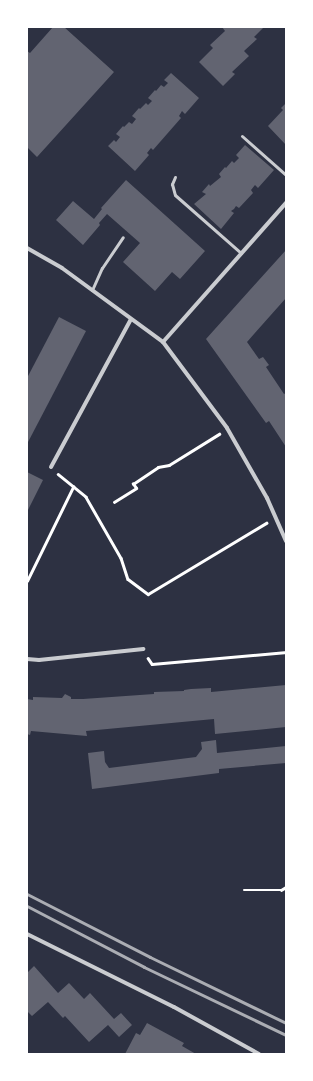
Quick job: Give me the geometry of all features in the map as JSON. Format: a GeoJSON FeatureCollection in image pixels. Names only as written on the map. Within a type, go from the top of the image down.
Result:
{"type":"FeatureCollection","features":[{"type":"Feature","properties":{"kind":"street"},"geometry":{"type":"LineString","coordinates":[[163,342],[286,203]]}},
{"type":"Feature","properties":{"kind":"street"},"geometry":{"type":"LineString","coordinates":[[27,248],[62,268],[163,342],[227,428],[276,516],[286,540]]}},
{"type":"Feature","properties":{"kind":"street"},"geometry":{"type":"LineString","coordinates":[[51,466],[131,320]]}},
{"type":"Feature","properties":{"kind":"street"},"geometry":{"type":"LineString","coordinates":[[27,659],[39,660],[142,649]]}},
{"type":"Feature","properties":{"kind":"street"},"geometry":{"type":"LineString","coordinates":[[27,934],[174,1007],[259,1054]]}},
{"type":"Feature","properties":{"kind":"lane"},"geometry":{"type":"LineString","coordinates":[[242,136],[286,175]]}},
{"type":"Feature","properties":{"kind":"lane"},"geometry":{"type":"LineString","coordinates":[[175,177],[172,184],[175,195],[241,253]]}},
{"type":"Feature","properties":{"kind":"lane"},"geometry":{"type":"LineString","coordinates":[[92,290],[102,268],[123,237]]}},
{"type":"Feature","properties":{"kind":"path"},"geometry":{"type":"LineString","coordinates":[[114,502],[136,488],[133,484],[158,467],[169,465],[227,428]]}},
{"type":"Feature","properties":{"kind":"path"},"geometry":{"type":"LineString","coordinates":[[51,466],[61,478],[86,497],[121,558],[128,580],[148,594],[276,516]]}},
{"type":"Feature","properties":{"kind":"path"},"geometry":{"type":"LineString","coordinates":[[27,581],[73,487]]}},
{"type":"Feature","properties":{"kind":"path"},"geometry":{"type":"LineString","coordinates":[[142,649],[152,664],[286,652]]}},
{"type":"Feature","properties":{"kind":"path"},"geometry":{"type":"LineString","coordinates":[[244,890],[281,890],[286,887]]}},
{"type":"Feature","properties":{"kind":"building"},"geometry":{"type":"Polygon","coordinates":[[[53,27],[64,27],[114,72],[37,157],[27,147],[27,51],[30,53],[53,27]]]}},
{"type":"Feature","properties":{"kind":"building"},"geometry":{"type":"Polygon","coordinates":[[[222,27],[264,27],[254,37],[257,39],[244,51],[249,56],[232,72],[235,74],[223,86],[199,62],[213,48],[210,45],[225,31],[222,27]]]}},
{"type":"Feature","properties":{"kind":"building"},"geometry":{"type":"Polygon","coordinates":[[[171,73],[199,98],[185,114],[182,111],[179,116],[181,118],[153,150],[151,148],[147,153],[149,155],[135,171],[108,146],[114,140],[116,142],[120,137],[116,134],[123,126],[124,127],[129,122],[132,124],[136,119],[132,116],[139,108],[140,109],[146,103],[148,105],[152,101],[148,98],[155,90],[156,91],[161,85],[164,87],[168,83],[164,80],[171,73]]]}},
{"type":"Feature","properties":{"kind":"building"},"geometry":{"type":"Polygon","coordinates":[[[286,103],[286,145],[268,126],[283,110],[281,108],[286,103]]]}},
{"type":"Feature","properties":{"kind":"building"},"geometry":{"type":"Polygon","coordinates":[[[245,145],[274,170],[258,188],[255,185],[251,190],[253,193],[239,208],[236,206],[231,211],[234,213],[221,229],[194,204],[206,194],[202,192],[209,184],[210,186],[221,177],[219,174],[225,167],[226,168],[232,161],[234,163],[239,158],[236,155],[245,145]]]}},
{"type":"Feature","properties":{"kind":"building"},"geometry":{"type":"Polygon","coordinates":[[[126,180],[205,251],[180,279],[172,272],[155,291],[123,262],[140,243],[107,214],[83,245],[56,220],[73,201],[94,219],[102,209],[101,208],[126,180]]]}},
{"type":"Feature","properties":{"kind":"building"},"geometry":{"type":"Polygon","coordinates":[[[286,250],[286,298],[247,342],[259,359],[263,357],[269,365],[266,367],[284,394],[286,393],[286,447],[269,421],[266,423],[206,339],[286,250]]]}},
{"type":"Feature","properties":{"kind":"building"},"geometry":{"type":"Polygon","coordinates":[[[59,317],[86,331],[27,444],[27,378],[59,317]]]}},
{"type":"Feature","properties":{"kind":"building"},"geometry":{"type":"Polygon","coordinates":[[[27,472],[43,480],[27,512],[27,472]]]}},
{"type":"Feature","properties":{"kind":"building"},"geometry":{"type":"Polygon","coordinates":[[[286,685],[286,727],[215,734],[214,719],[86,731],[87,736],[31,731],[30,735],[27,734],[27,699],[33,700],[33,697],[62,698],[65,694],[71,697],[71,699],[83,699],[154,694],[154,692],[184,691],[191,689],[211,688],[211,692],[286,685]]]}},
{"type":"Feature","properties":{"kind":"building"},"geometry":{"type":"Polygon","coordinates":[[[216,740],[217,753],[286,746],[286,763],[219,769],[219,773],[92,789],[88,753],[104,751],[105,762],[109,768],[196,757],[202,749],[201,742],[216,740]]]}},
{"type":"Feature","properties":{"kind":"building"},"geometry":{"type":"Polygon","coordinates":[[[34,966],[58,993],[69,983],[84,999],[90,993],[114,1019],[121,1013],[132,1025],[119,1037],[108,1025],[89,1042],[65,1016],[63,1018],[48,1002],[32,1016],[27,1011],[27,973],[34,966]]]}},
{"type":"Feature","properties":{"kind":"building"},"geometry":{"type":"Polygon","coordinates":[[[147,1023],[184,1043],[182,1046],[196,1054],[125,1054],[136,1033],[140,1035],[147,1023]]]}},
{"type":"Feature","properties":{"kind":"railway"},"geometry":{"type":"LineString","coordinates":[[27,894],[150,957],[286,1023]]}},
{"type":"Feature","properties":{"kind":"railway"},"geometry":{"type":"LineString","coordinates":[[27,906],[144,967],[286,1035]]}}]}
